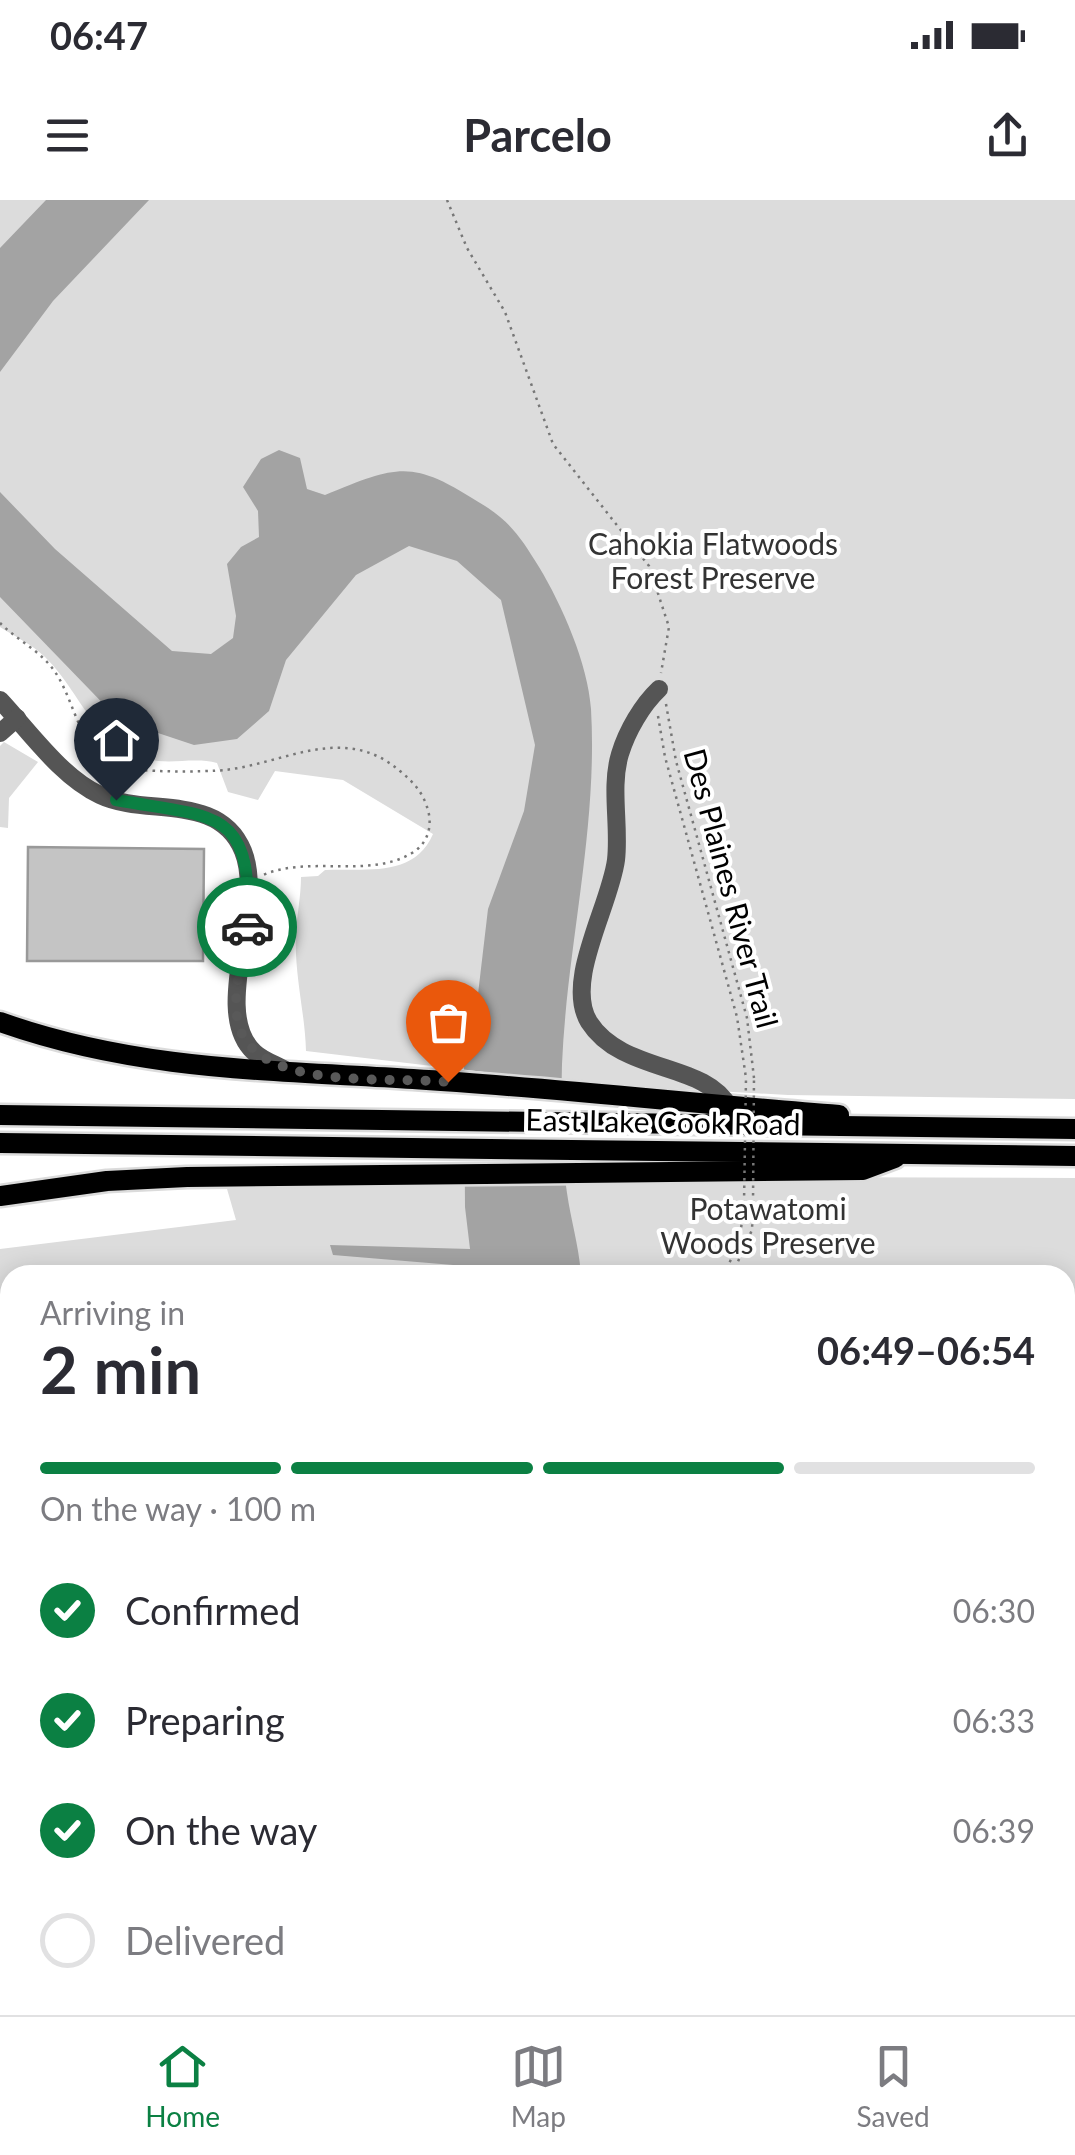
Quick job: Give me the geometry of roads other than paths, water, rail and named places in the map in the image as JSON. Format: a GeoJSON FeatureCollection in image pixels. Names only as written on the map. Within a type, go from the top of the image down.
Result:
{"type":"FeatureCollection","features":[{"type":"Feature","properties":{"kind":"main road"},"geometry":{"type":"LineString","coordinates":[[0,1022],[103,1053],[186,1067],[448,1082],[875,1118],[904,1129],[1075,1129]]}},
{"type":"Feature","properties":{"kind":"main road","name":"East Lake Cook Road"},"geometry":{"type":"LineString","coordinates":[[0,1115],[575,1120],[904,1129]]}},
{"type":"Feature","properties":{"kind":"main road","name":"East Lake Cook Road"},"geometry":{"type":"LineString","coordinates":[[0,1143],[1075,1156]]}},
{"type":"Feature","properties":{"kind":"main road"},"geometry":{"type":"LineString","coordinates":[[0,1196],[107,1181],[187,1176],[863,1170],[905,1154]]}},
{"type":"Feature","properties":{"kind":"street"},"geometry":{"type":"LineString","coordinates":[[659,689],[646,701],[619,755],[616,861],[582,981],[581,1004],[608,1044],[624,1055],[715,1090],[729,1106]]}},
{"type":"Feature","properties":{"kind":"street"},"geometry":{"type":"LineString","coordinates":[[0,700],[71,774],[99,795],[196,811],[224,824],[243,852],[248,882],[238,1023],[255,1053],[292,1073]]}},
{"type":"Feature","properties":{"kind":"street"},"geometry":{"type":"LineString","coordinates":[[0,733],[16,718]]}},
{"type":"Feature","properties":{"kind":"park label","name":"Cahokia Flatwoods Forest Preserve"},"geometry":{"type":"Point","coordinates":[713,560]}},
{"type":"Feature","properties":{"kind":"park label","name":"Potawatomi Woods Preserve"},"geometry":{"type":"Point","coordinates":[768,1225]}}]}
